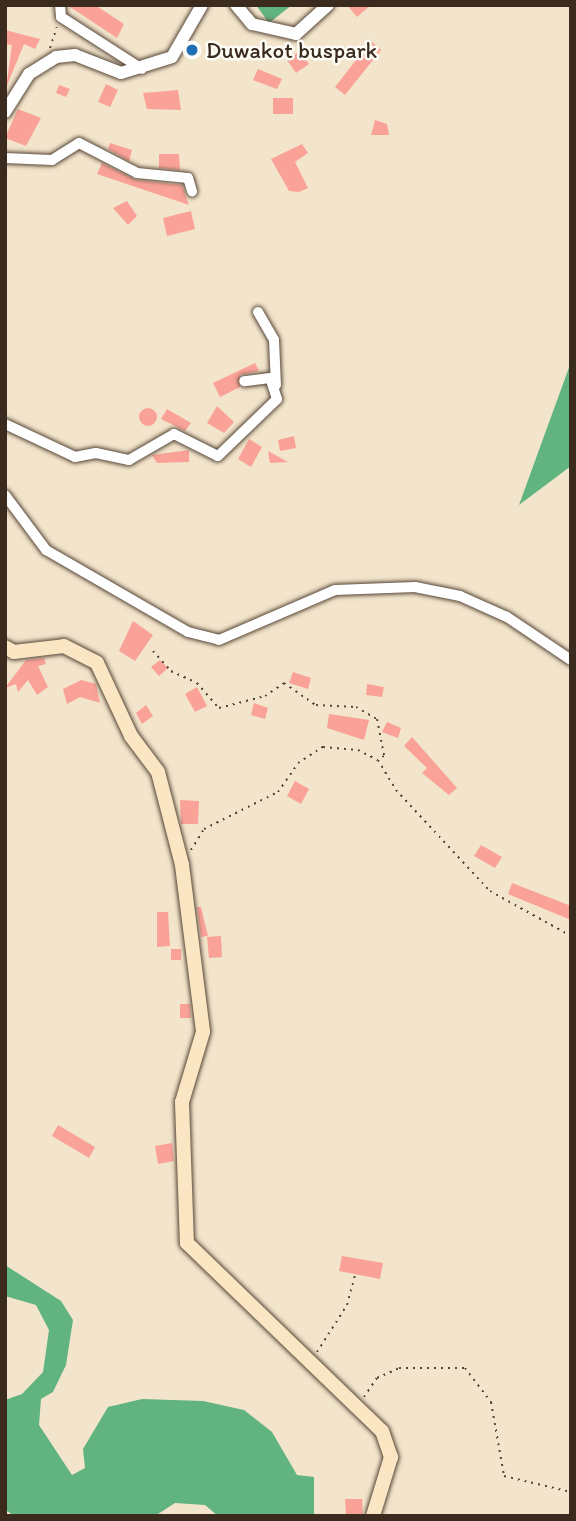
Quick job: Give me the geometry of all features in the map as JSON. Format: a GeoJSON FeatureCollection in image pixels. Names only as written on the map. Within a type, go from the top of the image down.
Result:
{"type":"FeatureCollection","features":[{"type":"Feature","properties":{"kind":"main road"},"geometry":{"type":"LineString","coordinates":[[5,647],[14,652],[64,646],[97,663],[131,736],[158,772],[182,865],[185,923],[204,1032],[182,1102],[187,1243],[382,1431],[391,1457],[373,1516]]}},
{"type":"Feature","properties":{"kind":"street"},"geometry":{"type":"LineString","coordinates":[[60,5],[61,17],[144,70]]}},
{"type":"Feature","properties":{"kind":"street"},"geometry":{"type":"LineString","coordinates":[[5,112],[29,74],[45,62],[75,55],[107,71],[144,70],[177,51],[202,5]]}},
{"type":"Feature","properties":{"kind":"street"},"geometry":{"type":"LineString","coordinates":[[236,5],[252,24],[296,34],[328,5]]}},
{"type":"Feature","properties":{"kind":"street"},"geometry":{"type":"LineString","coordinates":[[5,158],[52,160],[79,143],[137,173],[188,178],[192,191]]}},
{"type":"Feature","properties":{"kind":"street"},"geometry":{"type":"LineString","coordinates":[[5,424],[75,457],[96,453],[130,460],[174,433],[218,456],[272,406],[276,385],[274,340],[258,312]]}},
{"type":"Feature","properties":{"kind":"street"},"geometry":{"type":"LineString","coordinates":[[244,382],[270,378],[276,385]]}},
{"type":"Feature","properties":{"kind":"street"},"geometry":{"type":"LineString","coordinates":[[5,495],[46,550],[188,632],[219,640],[335,590],[415,587],[460,596],[508,617],[571,660]]}},
{"type":"Feature","properties":{"kind":"path"},"geometry":{"type":"LineString","coordinates":[[45,62],[61,17]]}},
{"type":"Feature","properties":{"kind":"path"},"geometry":{"type":"LineString","coordinates":[[153,651],[171,671],[197,683],[219,708],[265,696],[284,682],[316,705],[346,705],[377,719],[384,756],[379,760]]}},
{"type":"Feature","properties":{"kind":"path"},"geometry":{"type":"LineString","coordinates":[[182,865],[204,829],[278,792],[298,762],[323,747],[358,750],[379,760],[396,790],[490,891],[571,936]]}},
{"type":"Feature","properties":{"kind":"path"},"geometry":{"type":"LineString","coordinates":[[310,1361],[337,1326],[355,1275]]}},
{"type":"Feature","properties":{"kind":"path"},"geometry":{"type":"LineString","coordinates":[[358,1405],[377,1378],[399,1368],[465,1368],[491,1402],[504,1476],[571,1492]]}},
{"type":"Feature","properties":{"kind":"green space"},"geometry":{"type":"Polygon","coordinates":[[[256,5],[292,5],[269,23],[256,5]]]}},
{"type":"Feature","properties":{"kind":"green space"},"geometry":{"type":"Polygon","coordinates":[[[571,362],[571,466],[519,505],[571,362]]]}},
{"type":"Feature","properties":{"kind":"green space"},"geometry":{"type":"Polygon","coordinates":[[[5,1265],[61,1301],[73,1320],[66,1365],[53,1392],[41,1399],[39,1425],[72,1475],[85,1468],[83,1449],[108,1407],[142,1399],[203,1401],[244,1410],[272,1432],[297,1475],[314,1477],[314,1516],[218,1516],[205,1505],[175,1503],[155,1516],[15,1516],[5,1510],[5,1400],[22,1394],[43,1372],[49,1330],[36,1305],[5,1296],[5,1265]]]}},
{"type":"Feature","properties":{"kind":"building"},"geometry":{"type":"Polygon","coordinates":[[[67,5],[95,5],[124,24],[117,38],[67,5]]]}},
{"type":"Feature","properties":{"kind":"building"},"geometry":{"type":"Polygon","coordinates":[[[347,5],[371,5],[357,17],[347,5]]]}},
{"type":"Feature","properties":{"kind":"building"},"geometry":{"type":"Polygon","coordinates":[[[5,30],[40,39],[35,49],[24,44],[6,88],[12,45],[5,44],[5,30]]]}},
{"type":"Feature","properties":{"kind":"building"},"geometry":{"type":"Polygon","coordinates":[[[371,41],[381,50],[345,95],[335,87],[371,41]]]}},
{"type":"Feature","properties":{"kind":"building"},"geometry":{"type":"Polygon","coordinates":[[[300,51],[309,64],[296,73],[287,60],[300,51]]]}},
{"type":"Feature","properties":{"kind":"building"},"geometry":{"type":"Polygon","coordinates":[[[258,69],[282,79],[277,89],[253,80],[258,69]]]}},
{"type":"Feature","properties":{"kind":"building"},"geometry":{"type":"Polygon","coordinates":[[[106,84],[118,90],[110,107],[98,102],[106,84]]]}},
{"type":"Feature","properties":{"kind":"building"},"geometry":{"type":"Polygon","coordinates":[[[59,85],[70,89],[66,97],[56,93],[59,85]]]}},
{"type":"Feature","properties":{"kind":"building"},"geometry":{"type":"Polygon","coordinates":[[[178,90],[181,110],[147,109],[143,93],[178,90]]]}},
{"type":"Feature","properties":{"kind":"building"},"geometry":{"type":"Polygon","coordinates":[[[273,98],[293,98],[293,114],[273,114],[273,98]]]}},
{"type":"Feature","properties":{"kind":"building"},"geometry":{"type":"Polygon","coordinates":[[[18,109],[41,118],[26,146],[5,138],[18,109]]]}},
{"type":"Feature","properties":{"kind":"building"},"geometry":{"type":"Polygon","coordinates":[[[375,120],[387,124],[389,135],[371,135],[375,120]]]}},
{"type":"Feature","properties":{"kind":"building"},"geometry":{"type":"Polygon","coordinates":[[[110,143],[132,150],[129,161],[108,149],[110,143]]]}},
{"type":"Feature","properties":{"kind":"building"},"geometry":{"type":"Polygon","coordinates":[[[302,144],[308,153],[295,162],[308,188],[299,192],[289,191],[271,159],[302,144]]]}},
{"type":"Feature","properties":{"kind":"building"},"geometry":{"type":"Polygon","coordinates":[[[159,154],[179,154],[180,170],[159,168],[159,154]]]}},
{"type":"Feature","properties":{"kind":"building"},"geometry":{"type":"Polygon","coordinates":[[[102,163],[136,180],[182,185],[189,205],[97,174],[102,163]]]}},
{"type":"Feature","properties":{"kind":"building"},"geometry":{"type":"Polygon","coordinates":[[[127,201],[137,216],[128,225],[113,208],[127,201]]]}},
{"type":"Feature","properties":{"kind":"building"},"geometry":{"type":"Polygon","coordinates":[[[191,211],[195,229],[167,236],[163,218],[191,211]]]}},
{"type":"Feature","properties":{"kind":"building"},"geometry":{"type":"Polygon","coordinates":[[[255,363],[259,371],[240,375],[240,387],[220,397],[213,383],[255,363]]]}},
{"type":"Feature","properties":{"kind":"building"},"geometry":{"type":"Polygon","coordinates":[[[217,406],[234,422],[224,433],[207,423],[217,406]]]}},
{"type":"Feature","properties":{"kind":"building"},"geometry":{"type":"Polygon","coordinates":[[[148,408],[154,411],[157,417],[154,423],[148,426],[142,423],[139,417],[142,411],[148,408]]]}},
{"type":"Feature","properties":{"kind":"building"},"geometry":{"type":"Polygon","coordinates":[[[167,409],[191,423],[185,431],[161,419],[167,409]]]}},
{"type":"Feature","properties":{"kind":"building"},"geometry":{"type":"Polygon","coordinates":[[[294,436],[296,448],[280,451],[278,440],[294,436]]]}},
{"type":"Feature","properties":{"kind":"building"},"geometry":{"type":"Polygon","coordinates":[[[249,439],[262,447],[251,467],[238,459],[249,439]]]}},
{"type":"Feature","properties":{"kind":"building"},"geometry":{"type":"Polygon","coordinates":[[[189,450],[189,462],[157,463],[152,455],[189,450]]]}},
{"type":"Feature","properties":{"kind":"building"},"geometry":{"type":"Polygon","coordinates":[[[268,451],[288,462],[270,463],[268,451]]]}},
{"type":"Feature","properties":{"kind":"building"},"geometry":{"type":"Polygon","coordinates":[[[133,621],[153,635],[135,661],[119,651],[133,621]]]}},
{"type":"Feature","properties":{"kind":"building"},"geometry":{"type":"Polygon","coordinates":[[[44,658],[46,664],[38,666],[48,687],[37,695],[28,680],[18,692],[16,684],[5,688],[26,660],[44,658]]]}},
{"type":"Feature","properties":{"kind":"building"},"geometry":{"type":"Polygon","coordinates":[[[160,660],[168,668],[159,676],[151,667],[160,660]]]}},
{"type":"Feature","properties":{"kind":"building"},"geometry":{"type":"Polygon","coordinates":[[[293,672],[311,678],[308,689],[289,683],[293,672]]]}},
{"type":"Feature","properties":{"kind":"building"},"geometry":{"type":"Polygon","coordinates":[[[81,680],[96,684],[100,703],[80,697],[67,704],[63,689],[81,680]]]}},
{"type":"Feature","properties":{"kind":"building"},"geometry":{"type":"Polygon","coordinates":[[[367,684],[384,687],[382,697],[366,695],[367,684]]]}},
{"type":"Feature","properties":{"kind":"building"},"geometry":{"type":"Polygon","coordinates":[[[197,687],[207,706],[195,712],[185,694],[197,687]]]}},
{"type":"Feature","properties":{"kind":"building"},"geometry":{"type":"Polygon","coordinates":[[[254,703],[268,708],[265,719],[251,715],[254,703]]]}},
{"type":"Feature","properties":{"kind":"building"},"geometry":{"type":"Polygon","coordinates":[[[146,705],[153,716],[142,724],[136,713],[146,705]]]}},
{"type":"Feature","properties":{"kind":"building"},"geometry":{"type":"Polygon","coordinates":[[[329,714],[369,720],[364,740],[327,728],[329,714]]]}},
{"type":"Feature","properties":{"kind":"building"},"geometry":{"type":"Polygon","coordinates":[[[387,722],[401,728],[398,738],[382,732],[387,722]]]}},
{"type":"Feature","properties":{"kind":"building"},"geometry":{"type":"Polygon","coordinates":[[[412,737],[457,788],[449,795],[422,773],[427,768],[404,746],[412,737]]]}},
{"type":"Feature","properties":{"kind":"building"},"geometry":{"type":"Polygon","coordinates":[[[295,781],[309,789],[301,804],[287,796],[295,781]]]}},
{"type":"Feature","properties":{"kind":"building"},"geometry":{"type":"Polygon","coordinates":[[[180,800],[199,801],[198,824],[181,824],[180,800]]]}},
{"type":"Feature","properties":{"kind":"building"},"geometry":{"type":"Polygon","coordinates":[[[481,845],[502,857],[495,868],[474,856],[481,845]]]}},
{"type":"Feature","properties":{"kind":"building"},"geometry":{"type":"Polygon","coordinates":[[[512,883],[571,906],[571,920],[508,894],[512,883]]]}},
{"type":"Feature","properties":{"kind":"building"},"geometry":{"type":"Polygon","coordinates":[[[197,907],[201,907],[208,936],[201,937],[197,907]]]}},
{"type":"Feature","properties":{"kind":"building"},"geometry":{"type":"Polygon","coordinates":[[[157,912],[168,912],[170,946],[157,947],[157,912]]]}},
{"type":"Feature","properties":{"kind":"building"},"geometry":{"type":"Polygon","coordinates":[[[221,936],[222,957],[209,958],[207,937],[221,936]]]}},
{"type":"Feature","properties":{"kind":"building"},"geometry":{"type":"Polygon","coordinates":[[[171,949],[181,949],[181,960],[171,960],[171,949]]]}},
{"type":"Feature","properties":{"kind":"building"},"geometry":{"type":"Polygon","coordinates":[[[180,1004],[190,1004],[191,1018],[180,1018],[180,1004]]]}},
{"type":"Feature","properties":{"kind":"building"},"geometry":{"type":"Polygon","coordinates":[[[58,1125],[95,1147],[89,1158],[52,1136],[58,1125]]]}},
{"type":"Feature","properties":{"kind":"building"},"geometry":{"type":"Polygon","coordinates":[[[172,1143],[174,1161],[158,1164],[155,1146],[172,1143]]]}},
{"type":"Feature","properties":{"kind":"building"},"geometry":{"type":"Polygon","coordinates":[[[342,1256],[383,1263],[380,1279],[339,1271],[342,1256]]]}},
{"type":"Feature","properties":{"kind":"building"},"geometry":{"type":"Polygon","coordinates":[[[345,1499],[362,1499],[363,1516],[346,1516],[345,1499]]]}},
{"type":"Feature","properties":{"kind":"place","name":"Duwakot buspark"},"geometry":{"type":"Point","coordinates":[192,50]}}]}
